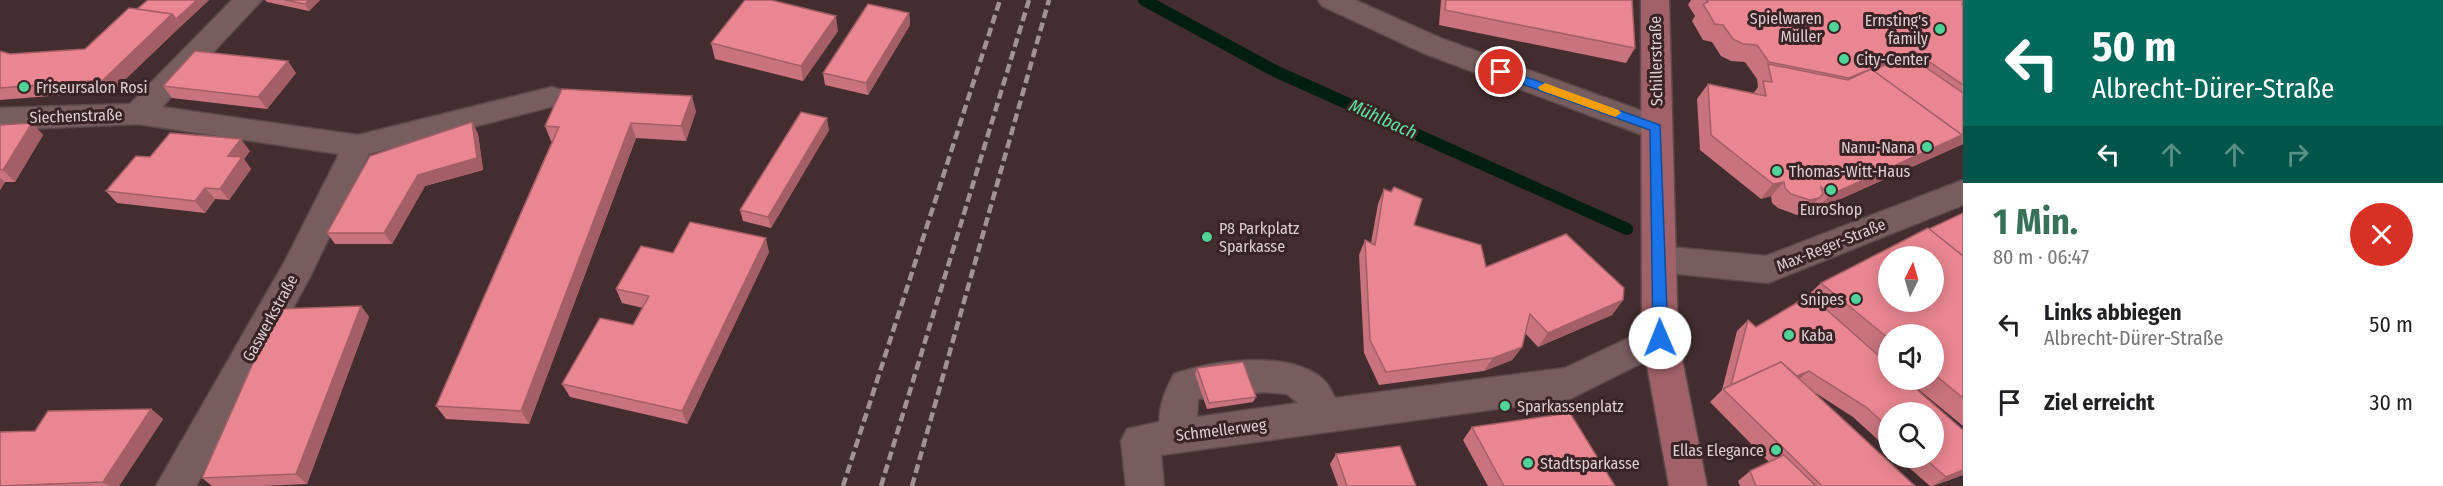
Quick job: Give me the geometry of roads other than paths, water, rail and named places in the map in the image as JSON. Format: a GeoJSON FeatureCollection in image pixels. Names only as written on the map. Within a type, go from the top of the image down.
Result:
{"type":"FeatureCollection","features":[{"type":"Feature","properties":{"kind":"main road","name":"Schillerstraße"},"geometry":{"type":"LineString","coordinates":[[1654,0],[1660,338],[1688,486]]}},
{"type":"Feature","properties":{"kind":"street","name":"Siechenstraße"},"geometry":{"type":"LineString","coordinates":[[0,119],[138,114],[248,0]]}},
{"type":"Feature","properties":{"kind":"street"},"geometry":{"type":"LineString","coordinates":[[1332,0],[1433,46],[1656,128]]}},
{"type":"Feature","properties":{"kind":"street"},"geometry":{"type":"LineString","coordinates":[[138,114],[358,146],[552,97]]}},
{"type":"Feature","properties":{"kind":"street","name":"Gaswerkstraße"},"geometry":{"type":"LineString","coordinates":[[175,486],[298,267],[358,146]]}},
{"type":"Feature","properties":{"kind":"street","name":"Max-Reger-Straße"},"geometry":{"type":"LineString","coordinates":[[1659,259],[1768,270],[1963,192]]}},
{"type":"Feature","properties":{"kind":"street"},"geometry":{"type":"LineString","coordinates":[[1178,436],[1178,402],[1187,385],[1286,377],[1307,387],[1336,416],[1569,383],[1660,338]]}},
{"type":"Feature","properties":{"kind":"street","name":"Schmellerweg"},"geometry":{"type":"LineString","coordinates":[[1145,486],[1140,441],[1336,416]]}},
{"type":"Feature","properties":{"kind":"waterway","name":"Mühlbach"},"geometry":{"type":"LineString","coordinates":[[1144,0],[1275,71],[1627,229]]}},
{"type":"Feature","properties":{"kind":"railway"},"geometry":{"type":"LineString","coordinates":[[843,486],[1000,0]]}},
{"type":"Feature","properties":{"kind":"railway"},"geometry":{"type":"LineString","coordinates":[[881,486],[1029,0]]}},
{"type":"Feature","properties":{"kind":"railway"},"geometry":{"type":"LineString","coordinates":[[912,486],[1049,0]]}},
{"type":"Feature","properties":{"kind":"place","name":"Spielwaren Müller"},"geometry":{"type":"Point","coordinates":[1834,27]}},
{"type":"Feature","properties":{"kind":"place","name":"Ernsting's family"},"geometry":{"type":"Point","coordinates":[1940,29]}},
{"type":"Feature","properties":{"kind":"place","name":"City-Center"},"geometry":{"type":"Point","coordinates":[1844,59]}},
{"type":"Feature","properties":{"kind":"place","name":"Friseursalon Rosi"},"geometry":{"type":"Point","coordinates":[24,87]}},
{"type":"Feature","properties":{"kind":"place","name":"Nanu-Nana"},"geometry":{"type":"Point","coordinates":[1927,147]}},
{"type":"Feature","properties":{"kind":"place","name":"Thomas-Witt-Haus"},"geometry":{"type":"Point","coordinates":[1777,171]}},
{"type":"Feature","properties":{"kind":"place","name":"EuroShop"},"geometry":{"type":"Point","coordinates":[1831,190]}},
{"type":"Feature","properties":{"kind":"place","name":"P8 Parkplatz Sparkasse"},"geometry":{"type":"Point","coordinates":[1207,237]}},
{"type":"Feature","properties":{"kind":"place","name":"Snipes"},"geometry":{"type":"Point","coordinates":[1856,299]}},
{"type":"Feature","properties":{"kind":"place","name":"Kaba"},"geometry":{"type":"Point","coordinates":[1789,335]}},
{"type":"Feature","properties":{"kind":"place","name":"Sparkassenplatz"},"geometry":{"type":"Point","coordinates":[1505,406]}},
{"type":"Feature","properties":{"kind":"place","name":"Ellas Elegance"},"geometry":{"type":"Point","coordinates":[1776,450]}},
{"type":"Feature","properties":{"kind":"place","name":"Stadtsparkasse"},"geometry":{"type":"Point","coordinates":[1528,463]}}]}
